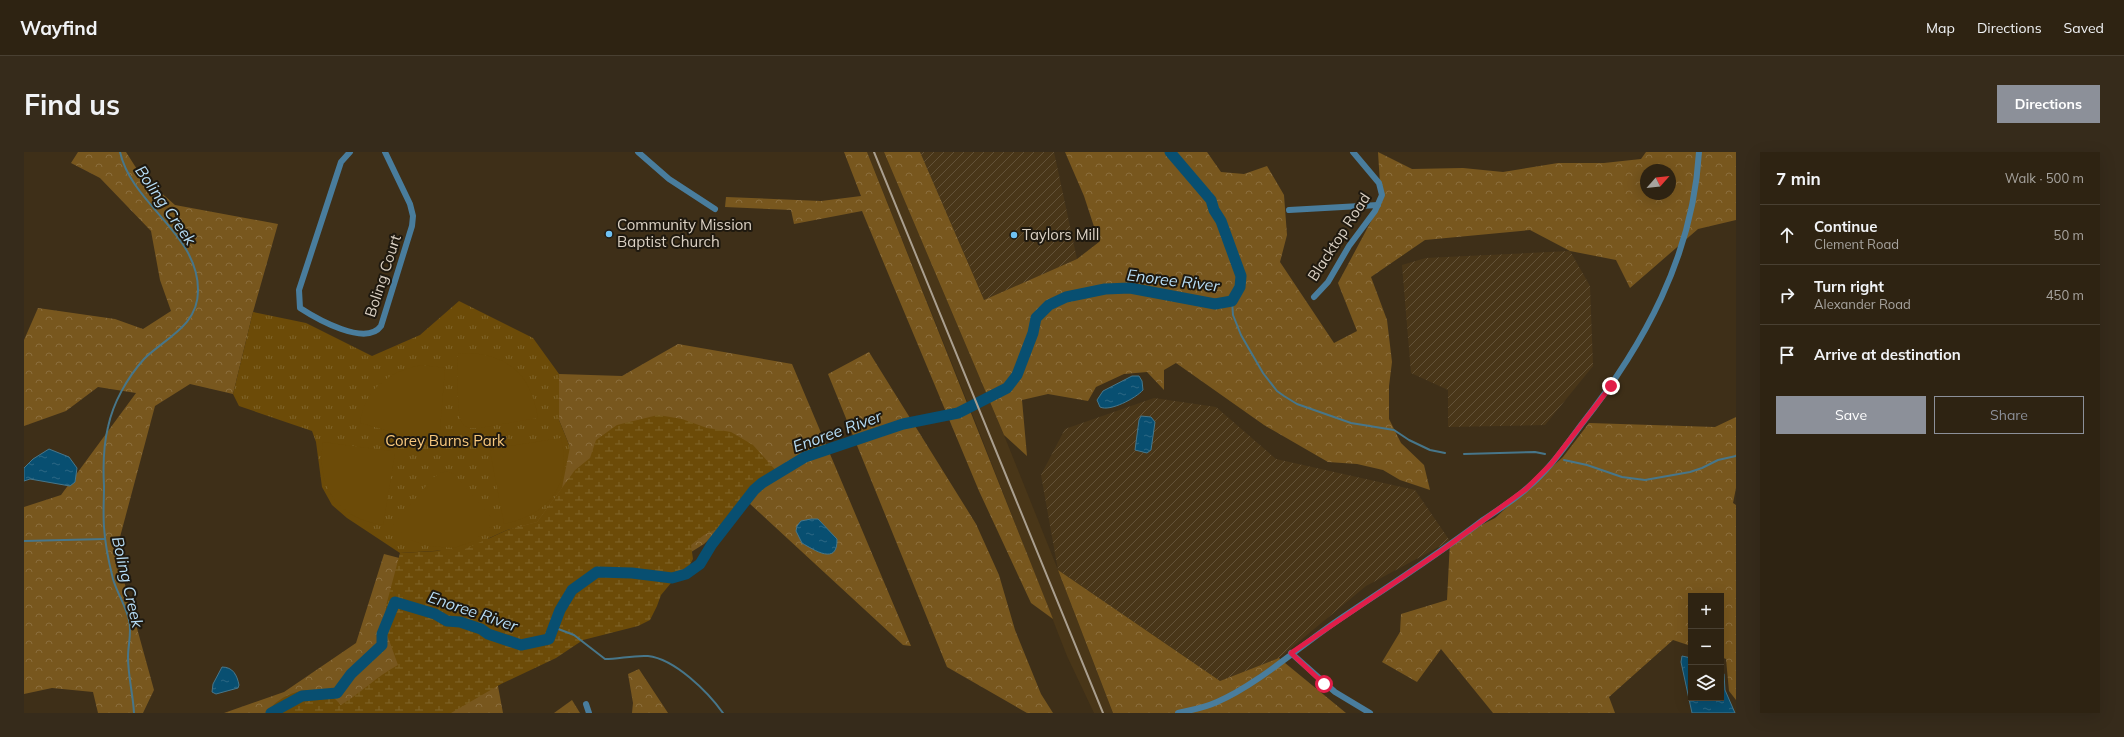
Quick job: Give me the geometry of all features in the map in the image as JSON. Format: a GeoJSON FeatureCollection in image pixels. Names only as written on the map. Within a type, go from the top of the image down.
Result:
{"type":"FeatureCollection","features":[{"type":"Feature","properties":{"kind":"street","name":"Boling Court"},"geometry":{"type":"LineString","coordinates":[[350,152],[341,162],[299,290],[298,301],[300,308],[314,317],[351,332],[367,334],[379,329],[384,319],[413,222],[410,204],[385,152]]}},
{"type":"Feature","properties":{"kind":"street"},"geometry":{"type":"LineString","coordinates":[[638,152],[669,179],[715,209]]}},
{"type":"Feature","properties":{"kind":"street","name":"Blacktop Road"},"geometry":{"type":"LineString","coordinates":[[1314,296],[1328,282],[1349,246],[1378,205],[1382,195],[1381,187],[1353,152]]}},
{"type":"Feature","properties":{"kind":"street"},"geometry":{"type":"LineString","coordinates":[[1178,713],[1210,705],[1228,697],[1253,682],[1291,653],[1441,551],[1517,496],[1551,464],[1619,374],[1646,330],[1664,293],[1680,256],[1691,217],[1699,152]]}},
{"type":"Feature","properties":{"kind":"street"},"geometry":{"type":"LineString","coordinates":[[1289,210],[1378,205]]}},
{"type":"Feature","properties":{"kind":"street"},"geometry":{"type":"LineString","coordinates":[[1291,653],[1340,696],[1370,713]]}},
{"type":"Feature","properties":{"kind":"street"},"geometry":{"type":"LineString","coordinates":[[586,704],[589,713]]}},
{"type":"Feature","properties":{"kind":"shaded area"},"geometry":{"type":"Polygon","coordinates":[[[867,152],[884,152],[1004,435],[1113,713],[1094,713],[1067,656],[867,152]]]}},
{"type":"Feature","properties":{"kind":"shaded area","name":"Taylors Mill"},"geometry":{"type":"Polygon","coordinates":[[[920,152],[1054,152],[1077,259],[984,300],[920,152]]]}},
{"type":"Feature","properties":{"kind":"shaded area"},"geometry":{"type":"Polygon","coordinates":[[[1570,251],[1590,286],[1593,366],[1545,425],[1448,427],[1448,390],[1411,373],[1402,265],[1426,258],[1570,251]]]}},
{"type":"Feature","properties":{"kind":"shaded area"},"geometry":{"type":"Polygon","coordinates":[[[1154,398],[1216,407],[1276,459],[1415,490],[1450,541],[1366,586],[1279,658],[1220,681],[1058,570],[1041,475],[1065,429],[1154,398]]]}},
{"type":"Feature","properties":{"kind":"green space"},"geometry":{"type":"Polygon","coordinates":[[[78,152],[126,152],[140,174],[175,205],[278,224],[253,312],[233,394],[190,384],[155,406],[116,552],[154,690],[143,713],[98,713],[93,692],[52,688],[24,694],[24,507],[61,495],[136,393],[98,387],[66,411],[24,426],[24,340],[38,308],[115,319],[143,329],[171,311],[160,280],[151,231],[100,178],[71,163],[78,152]]]}},
{"type":"Feature","properties":{"kind":"green space"},"geometry":{"type":"Polygon","coordinates":[[[844,152],[867,152],[1053,619],[1031,603],[979,491],[862,211],[794,224],[791,210],[725,207],[726,197],[821,201],[861,196],[844,152]]]}},
{"type":"Feature","properties":{"kind":"green space"},"geometry":{"type":"Polygon","coordinates":[[[884,152],[920,152],[984,300],[1077,259],[1099,242],[1084,196],[1065,152],[1207,152],[1221,172],[1244,174],[1267,166],[1284,195],[1287,235],[1280,262],[1334,343],[1357,331],[1338,283],[1383,199],[1380,184],[1378,152],[1412,169],[1463,168],[1503,172],[1558,163],[1604,163],[1641,159],[1646,152],[1736,152],[1736,220],[1698,229],[1630,288],[1616,260],[1570,251],[1530,230],[1425,240],[1371,277],[1387,320],[1392,362],[1389,386],[1389,419],[1401,443],[1424,465],[1430,490],[1400,480],[1383,470],[1357,464],[1328,462],[1264,425],[1176,363],[1164,370],[1164,390],[1147,372],[1124,374],[1096,387],[1088,401],[1048,394],[1022,400],[1027,456],[1004,435],[884,152]]]}},
{"type":"Feature","properties":{"kind":"green space","name":"Corey Burns Park"},"geometry":{"type":"Polygon","coordinates":[[[459,301],[533,338],[559,374],[559,420],[570,447],[562,488],[537,522],[507,530],[465,549],[400,553],[347,518],[332,505],[322,487],[316,442],[312,431],[239,406],[233,394],[253,312],[306,323],[372,356],[420,335],[459,301]]]}},
{"type":"Feature","properties":{"kind":"green space"},"geometry":{"type":"Polygon","coordinates":[[[678,344],[792,364],[911,646],[903,645],[749,503],[704,544],[640,584],[494,665],[503,713],[224,713],[284,692],[356,643],[384,554],[426,565],[481,547],[541,511],[570,447],[559,420],[559,374],[622,376],[678,344]]]}},
{"type":"Feature","properties":{"kind":"green space"},"geometry":{"type":"Polygon","coordinates":[[[869,352],[976,524],[999,575],[1015,630],[1041,694],[1053,713],[1027,713],[947,667],[828,374],[869,352]]]}},
{"type":"Feature","properties":{"kind":"green space"},"geometry":{"type":"Polygon","coordinates":[[[472,353],[499,360],[518,372],[530,391],[538,418],[479,428],[470,428],[464,425],[460,418],[459,410],[458,354],[472,353]]]}},
{"type":"Feature","properties":{"kind":"green space"},"geometry":{"type":"Polygon","coordinates":[[[422,365],[445,368],[440,430],[437,437],[421,440],[360,423],[362,411],[367,400],[380,384],[399,372],[422,365]]]}},
{"type":"Feature","properties":{"kind":"green space"},"geometry":{"type":"Polygon","coordinates":[[[658,415],[682,419],[707,428],[731,432],[753,445],[778,473],[754,490],[729,523],[704,535],[691,545],[693,559],[685,573],[671,583],[661,595],[650,620],[638,626],[583,640],[556,658],[501,684],[451,713],[267,713],[278,701],[286,696],[311,690],[327,693],[341,705],[383,674],[398,665],[385,629],[386,606],[400,553],[437,551],[490,538],[507,530],[537,522],[575,470],[590,458],[596,440],[617,425],[658,415]]]}},
{"type":"Feature","properties":{"kind":"green space"},"geometry":{"type":"Polygon","coordinates":[[[1736,417],[1736,488],[1733,503],[1736,505],[1736,700],[1729,691],[1726,659],[1724,658],[1724,593],[1688,593],[1688,645],[1673,640],[1609,697],[1615,713],[1493,713],[1441,649],[1417,682],[1382,662],[1400,632],[1401,614],[1447,600],[1450,541],[1495,518],[1563,457],[1589,423],[1715,427],[1736,417]]]}},
{"type":"Feature","properties":{"kind":"green space"},"geometry":{"type":"Polygon","coordinates":[[[561,438],[564,454],[563,469],[560,483],[554,494],[545,505],[534,513],[504,524],[490,451],[496,448],[561,438]]]}},
{"type":"Feature","properties":{"kind":"green space"},"geometry":{"type":"Polygon","coordinates":[[[323,442],[391,451],[395,453],[383,525],[367,521],[353,515],[342,508],[333,498],[323,473],[323,442]]]}},
{"type":"Feature","properties":{"kind":"green space"},"geometry":{"type":"Polygon","coordinates":[[[448,471],[455,475],[496,523],[474,541],[454,548],[428,546],[410,540],[393,525],[433,478],[440,473],[448,471]]]}},
{"type":"Feature","properties":{"kind":"green space"},"geometry":{"type":"Polygon","coordinates":[[[1058,570],[1220,681],[1279,658],[1346,713],[1113,713],[1058,570]]]}},
{"type":"Feature","properties":{"kind":"green space"},"geometry":{"type":"Polygon","coordinates":[[[639,669],[668,713],[632,713],[633,703],[628,674],[639,669]]]}},
{"type":"Feature","properties":{"kind":"green space"},"geometry":{"type":"Polygon","coordinates":[[[572,700],[580,713],[554,713],[572,700]]]}},
{"type":"Feature","properties":{"kind":"water"},"geometry":{"type":"Polygon","coordinates":[[[1132,376],[1139,376],[1142,381],[1143,390],[1140,393],[1116,406],[1110,408],[1100,407],[1097,400],[1103,391],[1132,376]]]}},
{"type":"Feature","properties":{"kind":"water"},"geometry":{"type":"Polygon","coordinates":[[[1141,416],[1151,417],[1155,422],[1151,450],[1147,453],[1135,450],[1139,420],[1141,416]]]}},
{"type":"Feature","properties":{"kind":"water"},"geometry":{"type":"Polygon","coordinates":[[[49,449],[69,457],[77,468],[75,482],[70,486],[30,479],[24,481],[24,468],[33,459],[49,449]]]}},
{"type":"Feature","properties":{"kind":"water"},"geometry":{"type":"Polygon","coordinates":[[[818,519],[837,539],[834,552],[824,554],[802,543],[796,531],[797,526],[801,521],[818,519]]]}},
{"type":"Feature","properties":{"kind":"water"},"geometry":{"type":"Polygon","coordinates":[[[1682,656],[1688,657],[1688,694],[1681,662],[1682,656]]]}},
{"type":"Feature","properties":{"kind":"water"},"geometry":{"type":"Polygon","coordinates":[[[222,667],[229,668],[234,672],[239,685],[238,688],[216,694],[212,692],[213,684],[222,667]]]}},
{"type":"Feature","properties":{"kind":"water"},"geometry":{"type":"Polygon","coordinates":[[[1724,674],[1725,690],[1735,713],[1692,713],[1689,701],[1724,701],[1724,674]]]}},
{"type":"Feature","properties":{"kind":"waterway","name":"Boling Creek"},"geometry":{"type":"LineString","coordinates":[[120,152],[127,171],[137,188],[177,236],[188,253],[195,271],[198,291],[197,303],[193,313],[186,322],[179,330],[144,359],[126,383],[113,409],[105,442],[104,517],[107,553],[113,579],[128,615],[130,625],[128,664],[134,713]]}},
{"type":"Feature","properties":{"kind":"waterway","name":"Enoree River"},"geometry":{"type":"LineString","coordinates":[[271,713],[302,696],[337,693],[351,674],[382,645],[382,634],[395,602],[435,614],[447,621],[460,622],[481,629],[488,634],[521,645],[549,639],[560,610],[572,590],[597,572],[632,573],[672,578],[686,574],[700,564],[712,544],[754,490],[762,483],[805,457],[903,424],[958,413],[1007,388],[1017,375],[1033,333],[1036,318],[1049,305],[1066,297],[1105,289],[1130,288],[1215,304],[1232,301],[1240,287],[1241,276],[1221,221],[1214,210],[1211,200],[1170,152]]}},
{"type":"Feature","properties":{"kind":"waterway"},"geometry":{"type":"LineString","coordinates":[[1232,301],[1233,315],[1241,335],[1263,373],[1277,391],[1284,396],[1297,404],[1351,423],[1394,430],[1409,440],[1430,450],[1445,453]]}},
{"type":"Feature","properties":{"kind":"waterway"},"geometry":{"type":"LineString","coordinates":[[1464,454],[1535,452],[1545,454]]}},
{"type":"Feature","properties":{"kind":"waterway"},"geometry":{"type":"LineString","coordinates":[[1564,460],[1587,465],[1622,477],[1645,480],[1690,472],[1718,460],[1736,456]]}},
{"type":"Feature","properties":{"kind":"waterway"},"geometry":{"type":"LineString","coordinates":[[24,541],[105,539]]}},
{"type":"Feature","properties":{"kind":"waterway"},"geometry":{"type":"LineString","coordinates":[[553,627],[574,635],[605,659],[648,656],[658,658],[669,663],[700,687],[723,713]]}},
{"type":"Feature","properties":{"kind":"railway"},"geometry":{"type":"LineString","coordinates":[[874,152],[1103,713]]}},
{"type":"Feature","properties":{"kind":"place","name":"Community Mission Baptist Church"},"geometry":{"type":"Point","coordinates":[609,234]}},
{"type":"Feature","properties":{"kind":"place","name":"Taylors Mill"},"geometry":{"type":"Point","coordinates":[1014,235]}},
{"type":"Feature","properties":{"kind":"route"},"geometry":{"type":"LineString","coordinates":[[1324,684],[1291,653],[1441,551],[1526,489],[1551,464],[1611,386]]}}]}
